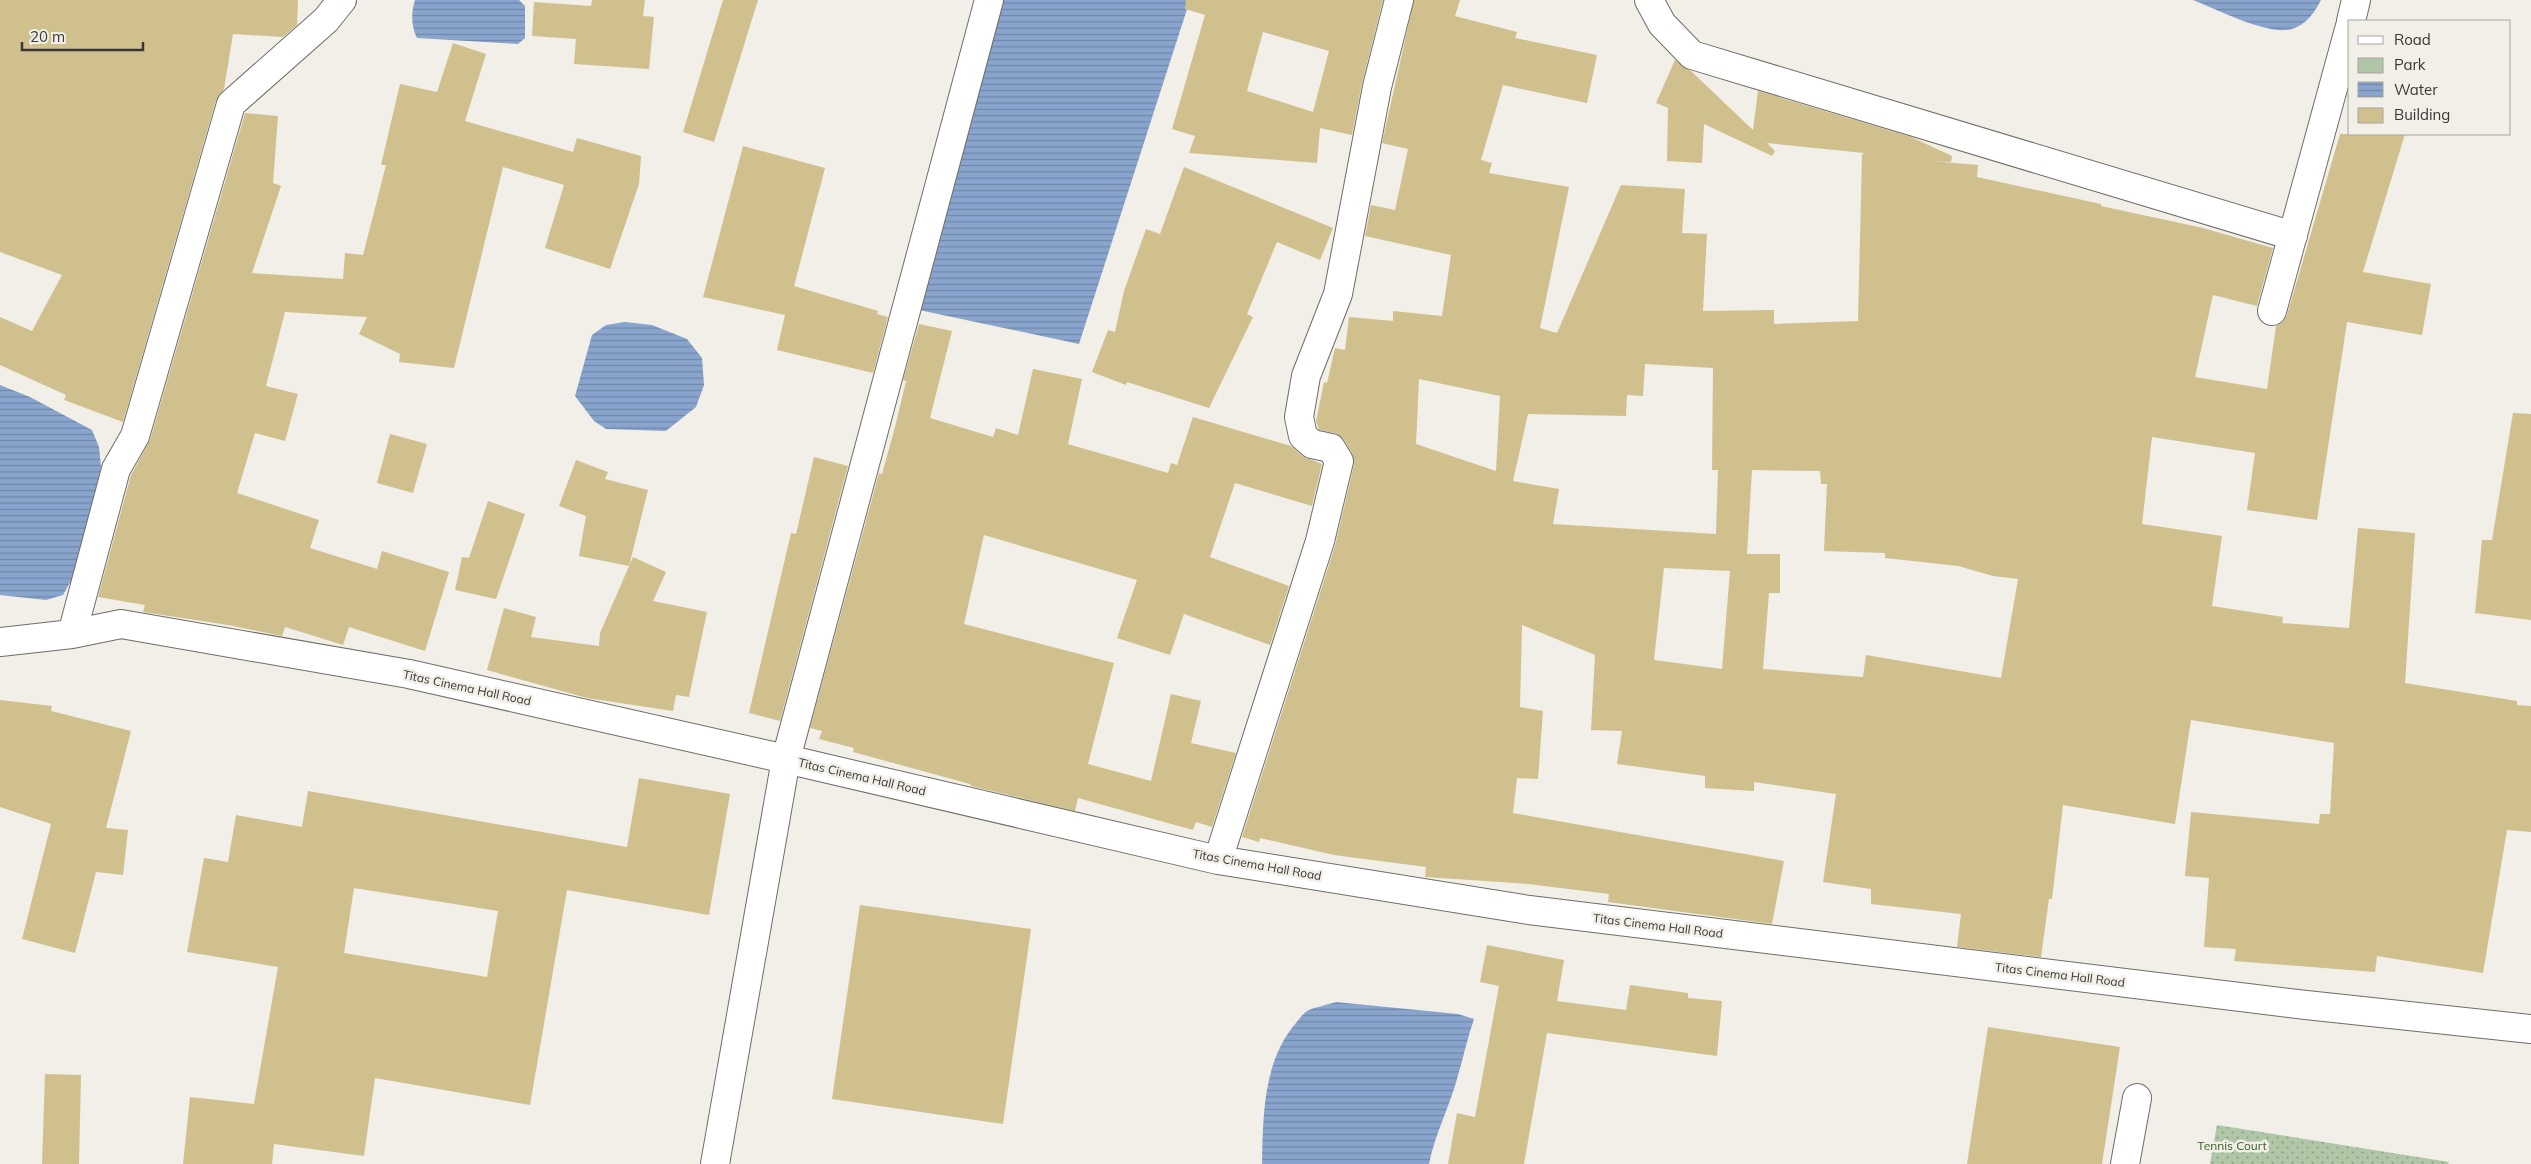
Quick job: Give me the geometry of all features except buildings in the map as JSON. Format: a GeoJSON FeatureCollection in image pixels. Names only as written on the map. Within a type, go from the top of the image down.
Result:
{"type":"FeatureCollection","features":[{"type":"Feature","properties":{"kind":"street"},"geometry":{"type":"LineString","coordinates":[[72,634],[116,469],[135,436],[231,104],[326,20],[342,0]]}},
{"type":"Feature","properties":{"kind":"street"},"geometry":{"type":"LineString","coordinates":[[715,1164],[786,759],[989,0]]}},
{"type":"Feature","properties":{"kind":"street"},"geometry":{"type":"LineString","coordinates":[[1218,860],[1320,541],[1339,461],[1331,448],[1312,444],[1302,436],[1299,417],[1306,376],[1338,294],[1377,87],[1399,0]]}},
{"type":"Feature","properties":{"kind":"street"},"geometry":{"type":"LineString","coordinates":[[1649,0],[1662,24],[1692,55],[2292,236]]}},
{"type":"Feature","properties":{"kind":"street"},"geometry":{"type":"LineString","coordinates":[[2351,20],[2356,0]]}},
{"type":"Feature","properties":{"kind":"street"},"geometry":{"type":"LineString","coordinates":[[2272,311],[2348,33]]}},
{"type":"Feature","properties":{"kind":"street","name":"Titas Cinema Hall Road"},"geometry":{"type":"LineString","coordinates":[[0,642],[72,634],[121,624],[409,674],[786,759],[1218,860],[1530,910],[2306,1005],[2531,1029]]}},
{"type":"Feature","properties":{"kind":"street"},"geometry":{"type":"LineString","coordinates":[[2125,1164],[2137,1098]]}},
{"type":"Feature","properties":{"kind":"green space","name":"Tennis Court"},"geometry":{"type":"Polygon","coordinates":[[[2217,1125],[2449,1162],[2448,1164],[2210,1164],[2217,1125]]]}},
{"type":"Feature","properties":{"kind":"water"},"geometry":{"type":"Polygon","coordinates":[[[415,0],[519,0],[525,6],[525,38],[518,44],[417,38],[412,19],[415,0]]]}},
{"type":"Feature","properties":{"kind":"water"},"geometry":{"type":"Polygon","coordinates":[[[1003,0],[1190,0],[1079,344],[919,310],[1003,0]]]}},
{"type":"Feature","properties":{"kind":"water"},"geometry":{"type":"Polygon","coordinates":[[[2193,0],[2321,0],[2306,21],[2292,29],[2282,30],[2270,29],[2242,21],[2193,0]]]}},
{"type":"Feature","properties":{"kind":"water"},"geometry":{"type":"Polygon","coordinates":[[[625,322],[652,325],[687,339],[702,358],[704,385],[696,407],[666,431],[606,429],[594,421],[575,396],[592,335],[606,325],[625,322]]]}},
{"type":"Feature","properties":{"kind":"water"},"geometry":{"type":"Polygon","coordinates":[[[0,385],[30,397],[92,430],[99,447],[101,467],[76,572],[63,595],[46,600],[0,595],[0,385]]]}},
{"type":"Feature","properties":{"kind":"water"},"geometry":{"type":"Polygon","coordinates":[[[1336,1002],[1458,1014],[1474,1019],[1454,1090],[1429,1164],[1262,1164],[1264,1108],[1271,1072],[1277,1054],[1285,1038],[1307,1011],[1336,1002]]]}}]}
